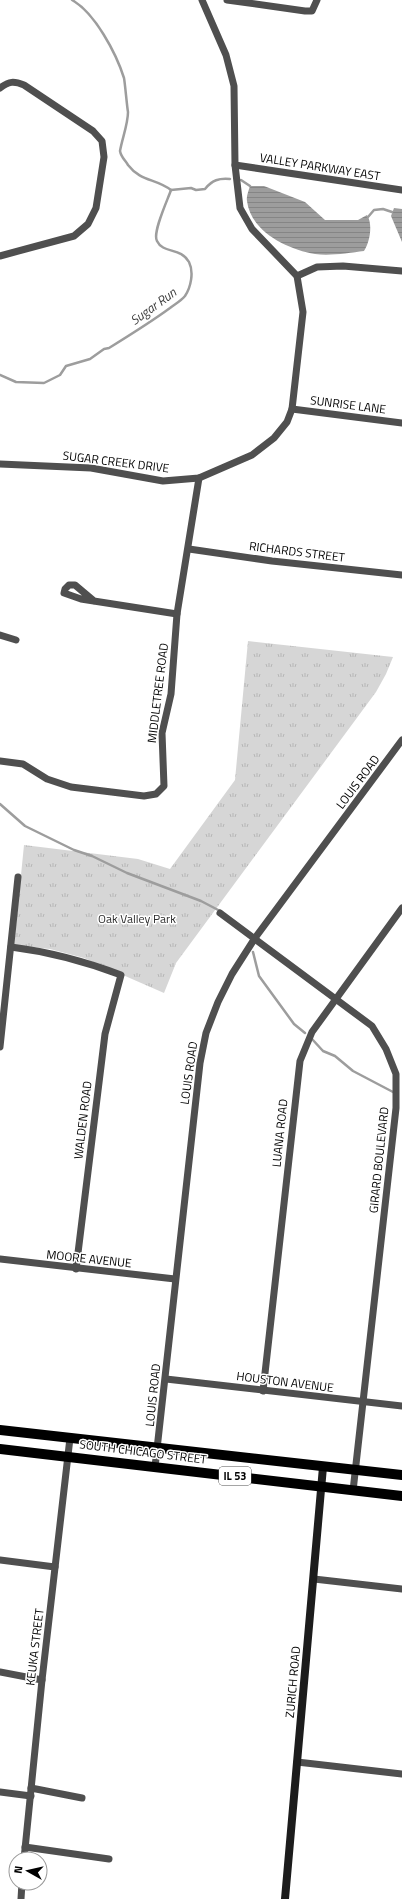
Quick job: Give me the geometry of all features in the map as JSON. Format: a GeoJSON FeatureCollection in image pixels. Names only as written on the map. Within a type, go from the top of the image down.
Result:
{"type":"FeatureCollection","features":[{"type":"Feature","properties":{"kind":"main road","name":"SOUTH CHICAGO STREET"},"geometry":{"type":"LineString","coordinates":[[0,1430],[402,1476]]}},
{"type":"Feature","properties":{"kind":"main road","name":"SOUTH CHICAGO STREET"},"geometry":{"type":"LineString","coordinates":[[0,1449],[402,1496]]}},
{"type":"Feature","properties":{"kind":"street"},"geometry":{"type":"LineString","coordinates":[[202,0],[226,55],[234,86],[235,165],[240,208],[252,229],[297,276],[317,267],[336,266],[402,271]]}},
{"type":"Feature","properties":{"kind":"street"},"geometry":{"type":"LineString","coordinates":[[226,0],[305,11],[312,11],[317,0]]}},
{"type":"Feature","properties":{"kind":"street"},"geometry":{"type":"LineString","coordinates":[[0,88],[6,83],[14,81],[24,85],[94,131],[102,141],[104,157],[96,208],[88,224],[74,236],[0,256]]}},
{"type":"Feature","properties":{"kind":"street","name":"VALLEY PARKWAY EAST"},"geometry":{"type":"LineString","coordinates":[[235,165],[402,190]]}},
{"type":"Feature","properties":{"kind":"street","name":"SUGAR CREEK DRIVE"},"geometry":{"type":"LineString","coordinates":[[0,464],[91,468],[163,481],[199,478],[252,455],[274,438],[287,422],[292,409],[303,312],[297,276]]}},
{"type":"Feature","properties":{"kind":"street","name":"SUNRISE LANE"},"geometry":{"type":"LineString","coordinates":[[292,409],[402,423]]}},
{"type":"Feature","properties":{"kind":"street","name":"MIDDLETREE ROAD"},"geometry":{"type":"LineString","coordinates":[[0,761],[23,764],[47,778],[71,787],[144,796],[156,794],[164,786],[162,733],[171,694],[177,614],[189,549],[199,478]]}},
{"type":"Feature","properties":{"kind":"street","name":"RICHARDS STREET"},"geometry":{"type":"LineString","coordinates":[[189,549],[272,561],[402,575]]}},
{"type":"Feature","properties":{"kind":"street"},"geometry":{"type":"LineString","coordinates":[[94,601],[177,614]]}},
{"type":"Feature","properties":{"kind":"street"},"geometry":{"type":"LineString","coordinates":[[0,635],[16,640]]}},
{"type":"Feature","properties":{"kind":"street","name":"LOUIS ROAD"},"geometry":{"type":"LineString","coordinates":[[155,1467],[200,1063],[206,1033],[218,1002],[232,974],[256,938],[402,740]]}},
{"type":"Feature","properties":{"kind":"street"},"geometry":{"type":"LineString","coordinates":[[0,1047],[18,877]]}},
{"type":"Feature","properties":{"kind":"street","name":"LUANA ROAD"},"geometry":{"type":"LineString","coordinates":[[263,1391],[300,1061],[312,1032],[335,998],[399,918],[402,908]]}},
{"type":"Feature","properties":{"kind":"street","name":"GIRARD BOULEVARD"},"geometry":{"type":"LineString","coordinates":[[220,913],[256,938],[372,1026],[386,1049],[396,1074],[396,1108],[353,1491]]}},
{"type":"Feature","properties":{"kind":"street","name":"WALDEN ROAD"},"geometry":{"type":"LineString","coordinates":[[11,946],[46,951],[85,962],[121,975],[105,1034],[76,1269]]}},
{"type":"Feature","properties":{"kind":"street","name":"MOORE AVENUE"},"geometry":{"type":"LineString","coordinates":[[0,1260],[176,1279]]}},
{"type":"Feature","properties":{"kind":"street","name":"HOUSTON AVENUE"},"geometry":{"type":"LineString","coordinates":[[166,1379],[402,1406]]}},
{"type":"Feature","properties":{"kind":"street","name":"KEUKA STREET"},"geometry":{"type":"LineString","coordinates":[[25,1851],[42,1680],[70,1438]]}},
{"type":"Feature","properties":{"kind":"street","name":"ZURICH ROAD"},"geometry":{"type":"LineString","coordinates":[[285,1899],[323,1466]]}},
{"type":"Feature","properties":{"kind":"street"},"geometry":{"type":"LineString","coordinates":[[0,1560],[56,1567]]}},
{"type":"Feature","properties":{"kind":"street"},"geometry":{"type":"LineString","coordinates":[[314,1579],[402,1589]]}},
{"type":"Feature","properties":{"kind":"street"},"geometry":{"type":"LineString","coordinates":[[0,1672],[42,1680]]}},
{"type":"Feature","properties":{"kind":"street"},"geometry":{"type":"LineString","coordinates":[[297,1762],[402,1774]]}},
{"type":"Feature","properties":{"kind":"street"},"geometry":{"type":"LineString","coordinates":[[0,1792],[31,1792],[82,1798]]}},
{"type":"Feature","properties":{"kind":"street"},"geometry":{"type":"LineString","coordinates":[[25,1847],[109,1858]]}},
{"type":"Feature","properties":{"kind":"green space","name":"Oak Valley Park"},"geometry":{"type":"Polygon","coordinates":[[[248,641],[393,657],[376,692],[176,963],[164,993],[84,958],[50,949],[14,945],[24,845],[138,859],[170,869],[235,780],[248,641]]]}},
{"type":"Feature","properties":{"kind":"shaded area"},"geometry":{"type":"Polygon","coordinates":[[[250,186],[264,186],[305,202],[325,220],[358,220],[367,215],[370,228],[369,238],[364,251],[321,255],[304,252],[282,243],[263,230],[255,222],[247,201],[250,186]]]}},
{"type":"Feature","properties":{"kind":"shaded area"},"geometry":{"type":"Polygon","coordinates":[[[394,208],[402,209],[402,242],[391,216],[394,208]]]}},
{"type":"Feature","properties":{"kind":"waterway","name":"Sugar Run"},"geometry":{"type":"LineString","coordinates":[[72,0],[89,14],[104,34],[116,57],[124,78],[128,112],[120,151],[121,155],[128,165],[138,174],[171,190]]}},
{"type":"Feature","properties":{"kind":"waterway"},"geometry":{"type":"LineString","coordinates":[[171,190],[191,188],[196,190],[205,189],[216,180],[230,179]]}},
{"type":"Feature","properties":{"kind":"waterway"},"geometry":{"type":"LineString","coordinates":[[241,180],[250,186]]}},
{"type":"Feature","properties":{"kind":"waterway","name":"Sugar Run"},"geometry":{"type":"LineString","coordinates":[[0,375],[16,382],[44,383],[60,375],[66,366],[90,359],[104,349],[109,348],[155,318],[185,296],[191,279],[191,266],[186,257],[177,252],[163,248],[157,241],[156,237],[158,224],[171,190]]}},
{"type":"Feature","properties":{"kind":"waterway"},"geometry":{"type":"LineString","coordinates":[[368,217],[374,210],[383,209],[392,212]]}},
{"type":"Feature","properties":{"kind":"waterway"},"geometry":{"type":"LineString","coordinates":[[0,804],[25,826],[74,850],[92,856],[127,873],[201,901],[222,912]]}},
{"type":"Feature","properties":{"kind":"waterway"},"geometry":{"type":"LineString","coordinates":[[253,952],[259,976],[294,1024],[305,1033]]}},
{"type":"Feature","properties":{"kind":"waterway"},"geometry":{"type":"LineString","coordinates":[[312,1039],[323,1051],[335,1056],[353,1071],[393,1092]]}}]}
